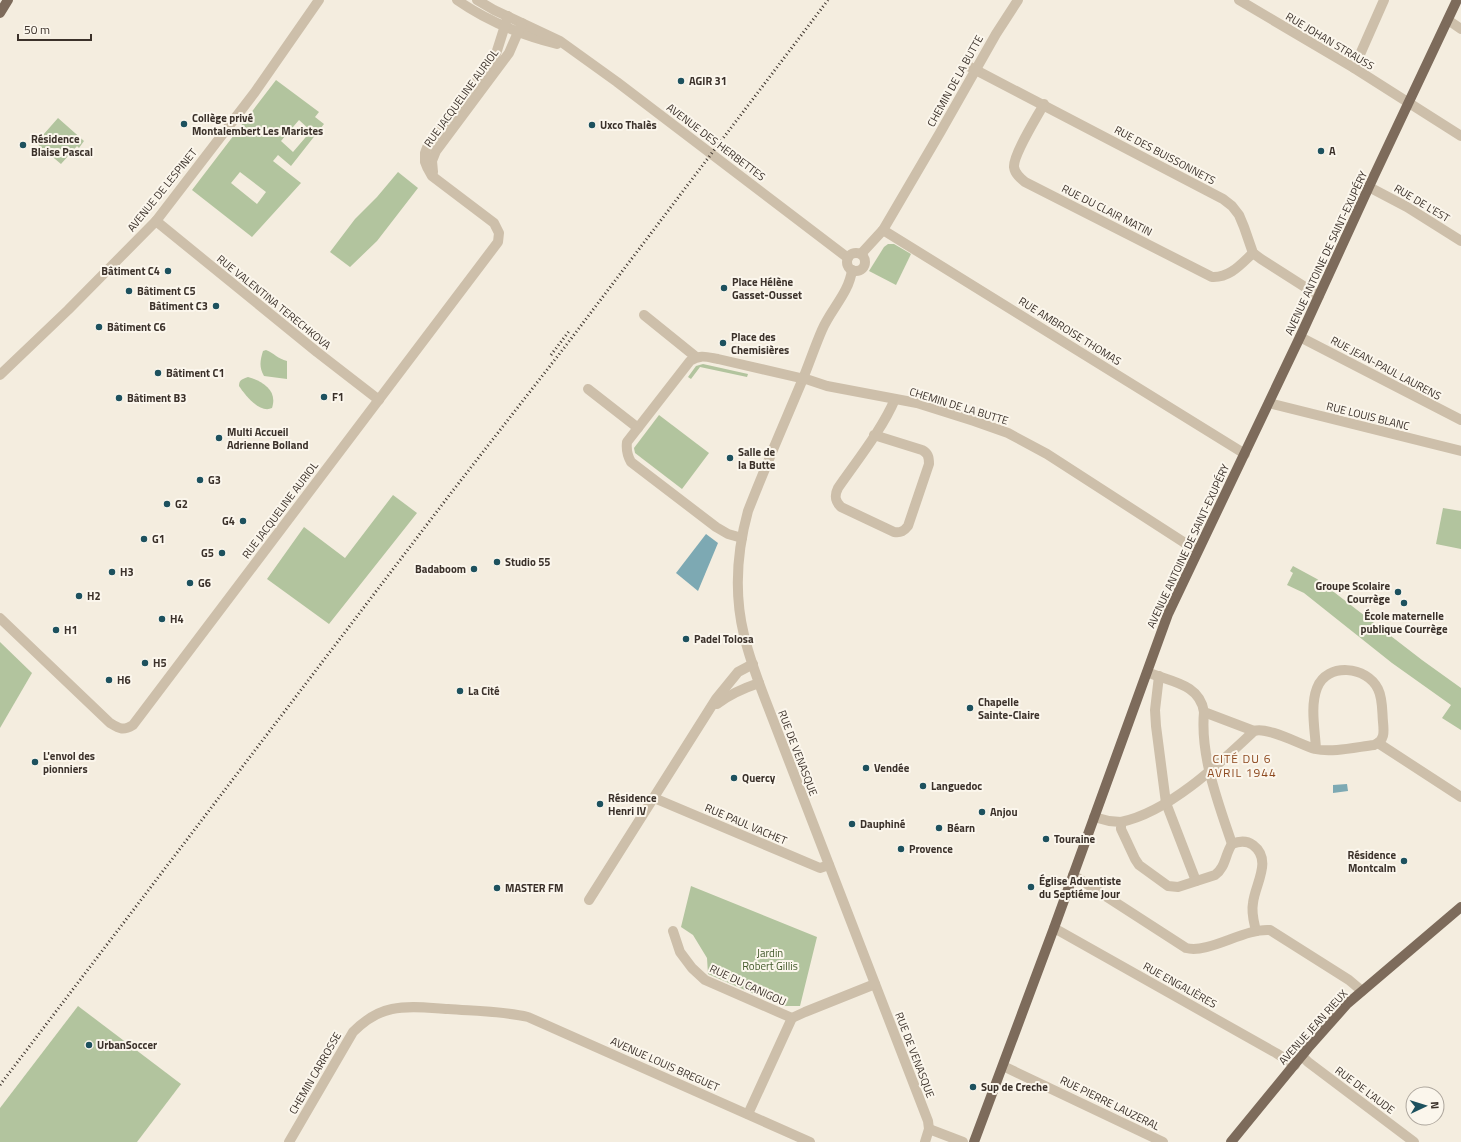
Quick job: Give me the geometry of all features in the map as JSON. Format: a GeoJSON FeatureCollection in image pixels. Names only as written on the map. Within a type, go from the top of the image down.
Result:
{"type":"FeatureCollection","features":[{"type":"Feature","properties":{"kind":"main road"},"geometry":{"type":"LineString","coordinates":[[0,13],[8,0]]}},
{"type":"Feature","properties":{"kind":"main road","name":"AVENUE ANTOINE DE SAINT-EXUPÉRY"},"geometry":{"type":"LineString","coordinates":[[974,1142],[1054,928],[1168,614],[1245,454],[1457,0]]}},
{"type":"Feature","properties":{"kind":"main road","name":"AVENUE JEAN RIEUX"},"geometry":{"type":"LineString","coordinates":[[1231,1142],[1347,1004],[1461,908]]}},
{"type":"Feature","properties":{"kind":"street","name":"AVENUE DE LESPINET"},"geometry":{"type":"LineString","coordinates":[[0,375],[68,310],[156,221],[255,92],[319,0]]}},
{"type":"Feature","properties":{"kind":"street","name":"AVENUE DES HERBETTES"},"geometry":{"type":"LineString","coordinates":[[457,0],[475,12],[504,27],[520,28],[568,47],[623,86],[848,258]]}},
{"type":"Feature","properties":{"kind":"street","name":"AVENUE DES HERBETTES"},"geometry":{"type":"LineString","coordinates":[[477,0],[508,16],[520,28]]}},
{"type":"Feature","properties":{"kind":"street","name":"CHEMIN DE LA BUTTE"},"geometry":{"type":"LineString","coordinates":[[861,254],[883,230],[973,68],[1018,0]]}},
{"type":"Feature","properties":{"kind":"street","name":"RUE JOHAN STRAUSS"},"geometry":{"type":"LineString","coordinates":[[1239,0],[1354,68],[1461,136]]}},
{"type":"Feature","properties":{"kind":"street"},"geometry":{"type":"LineString","coordinates":[[1354,68],[1384,0]]}},
{"type":"Feature","properties":{"kind":"street","name":"RUE JACQUELINE AURIOL"},"geometry":{"type":"LineString","coordinates":[[0,618],[110,723],[119,729],[127,729],[133,725],[498,242],[499,233],[494,223],[436,180],[426,167],[425,157],[428,145],[495,57],[508,16]]}},
{"type":"Feature","properties":{"kind":"street"},"geometry":{"type":"LineString","coordinates":[[1448,20],[1461,28]]}},
{"type":"Feature","properties":{"kind":"street","name":"RUE JACQUELINE AURIOL"},"geometry":{"type":"LineString","coordinates":[[436,180],[432,166],[432,161],[436,151],[509,53],[520,28]]}},
{"type":"Feature","properties":{"kind":"street","name":"RUE DES BUISSONNETS"},"geometry":{"type":"LineString","coordinates":[[973,68],[1223,198],[1239,215],[1253,253]]}},
{"type":"Feature","properties":{"kind":"street","name":"RUE DU CLAIR MATIN"},"geometry":{"type":"LineString","coordinates":[[1044,104],[1014,161],[1015,172],[1022,179],[1212,277],[1223,277],[1229,274],[1253,253]]}},
{"type":"Feature","properties":{"kind":"street","name":"RUE DE L'EST"},"geometry":{"type":"LineString","coordinates":[[1369,187],[1408,207],[1461,241]]}},
{"type":"Feature","properties":{"kind":"street","name":"RUE VALENTINA TERECHKOVA"},"geometry":{"type":"LineString","coordinates":[[156,221],[306,343],[379,400]]}},
{"type":"Feature","properties":{"kind":"street","name":"RUE AMBROISE THOMAS"},"geometry":{"type":"LineString","coordinates":[[883,230],[1245,454]]}},
{"type":"Feature","properties":{"kind":"street"},"geometry":{"type":"LineString","coordinates":[[799,378],[823,327],[847,289],[852,270],[848,265],[848,258],[854,253],[861,254],[865,260],[864,266],[857,271],[852,270]]}},
{"type":"Feature","properties":{"kind":"street"},"geometry":{"type":"LineString","coordinates":[[1253,253],[1319,296]]}},
{"type":"Feature","properties":{"kind":"street"},"geometry":{"type":"LineString","coordinates":[[644,315],[696,356],[690,361],[627,442],[626,447],[628,456],[631,462],[716,527],[728,534],[742,538]]}},
{"type":"Feature","properties":{"kind":"street","name":"RUE JEAN-PAUL LAURENS"},"geometry":{"type":"LineString","coordinates":[[1300,337],[1461,420]]}},
{"type":"Feature","properties":{"kind":"street","name":"CHEMIN DE LA BUTTE"},"geometry":{"type":"LineString","coordinates":[[696,356],[718,359],[827,386],[917,403],[974,420],[1020,438],[1188,545],[1198,549]]}},
{"type":"Feature","properties":{"kind":"street","name":"RUE DE VENASQUE"},"geometry":{"type":"LineString","coordinates":[[799,378],[748,511],[742,538],[739,559],[739,603],[744,636],[759,683],[928,1121],[929,1129]]}},
{"type":"Feature","properties":{"kind":"street"},"geometry":{"type":"LineString","coordinates":[[588,389],[638,428]]}},
{"type":"Feature","properties":{"kind":"street"},"geometry":{"type":"LineString","coordinates":[[874,435],[927,452],[929,457],[929,464],[908,526],[904,531],[894,532],[842,507],[835,498],[838,488],[892,407],[895,399]]}},
{"type":"Feature","properties":{"kind":"street","name":"RUE LOUIS BLANC"},"geometry":{"type":"LineString","coordinates":[[1269,403],[1461,451]]}},
{"type":"Feature","properties":{"kind":"street"},"geometry":{"type":"LineString","coordinates":[[589,900],[724,688],[744,668],[753,664]]}},
{"type":"Feature","properties":{"kind":"street"},"geometry":{"type":"LineString","coordinates":[[1204,712],[1254,731],[1269,732],[1316,749],[1327,750],[1374,745],[1378,743],[1384,733],[1381,700],[1379,690],[1365,674],[1350,670],[1342,670],[1329,674],[1320,683],[1317,688],[1314,707],[1316,749]]}},
{"type":"Feature","properties":{"kind":"street"},"geometry":{"type":"LineString","coordinates":[[1147,672],[1188,687],[1202,701],[1204,712],[1203,735],[1210,772],[1232,844]]}},
{"type":"Feature","properties":{"kind":"street"},"geometry":{"type":"LineString","coordinates":[[1159,676],[1156,726],[1166,803],[1196,881]]}},
{"type":"Feature","properties":{"kind":"street"},"geometry":{"type":"LineString","coordinates":[[706,716],[726,697],[759,683]]}},
{"type":"Feature","properties":{"kind":"street"},"geometry":{"type":"LineString","coordinates":[[1094,817],[1109,821],[1121,822],[1147,813],[1166,803],[1210,772],[1254,731]]}},
{"type":"Feature","properties":{"kind":"street"},"geometry":{"type":"LineString","coordinates":[[1378,743],[1461,797]]}},
{"type":"Feature","properties":{"kind":"street","name":"RUE PAUL VACHET"},"geometry":{"type":"LineString","coordinates":[[654,798],[820,868],[829,865]]}},
{"type":"Feature","properties":{"kind":"street"},"geometry":{"type":"LineString","coordinates":[[1121,822],[1121,829],[1135,859],[1143,869],[1168,886],[1172,887],[1178,887],[1215,875],[1219,872],[1225,861],[1228,849],[1232,844],[1238,841],[1251,843],[1258,849],[1263,861],[1252,902],[1256,931]]}},
{"type":"Feature","properties":{"kind":"street"},"geometry":{"type":"LineString","coordinates":[[1073,875],[1186,948],[1199,949],[1256,931],[1270,930],[1277,933],[1348,980],[1362,991]]}},
{"type":"Feature","properties":{"kind":"street","name":"RUE ENGALIÈRES"},"geometry":{"type":"LineString","coordinates":[[1054,928],[1295,1064]]}},
{"type":"Feature","properties":{"kind":"street","name":"RUE DU CANIGOU"},"geometry":{"type":"LineString","coordinates":[[673,931],[680,952],[692,968],[706,980],[792,1018]]}},
{"type":"Feature","properties":{"kind":"street"},"geometry":{"type":"LineString","coordinates":[[748,1114],[792,1018],[875,984]]}},
{"type":"Feature","properties":{"kind":"street","name":"CHEMIN CARROSSE"},"geometry":{"type":"LineString","coordinates":[[289,1142],[348,1039],[360,1026],[374,1016],[391,1009],[411,1007],[508,1014]]}},
{"type":"Feature","properties":{"kind":"street","name":"AVENUE LOUIS BREGUET"},"geometry":{"type":"LineString","coordinates":[[508,1014],[528,1017],[539,1021],[810,1142]]}},
{"type":"Feature","properties":{"kind":"street","name":"RUE DE L'AUDE"},"geometry":{"type":"LineString","coordinates":[[1302,1056],[1414,1142]]}},
{"type":"Feature","properties":{"kind":"street","name":"RUE PIERRE LAUZERAL"},"geometry":{"type":"LineString","coordinates":[[1003,1066],[1163,1142]]}},
{"type":"Feature","properties":{"kind":"street"},"geometry":{"type":"LineString","coordinates":[[925,1142],[929,1129],[964,1142]]}},
{"type":"Feature","properties":{"kind":"green space"},"geometry":{"type":"Polygon","coordinates":[[[276,80],[319,112],[315,117],[324,124],[291,166],[278,155],[273,161],[301,183],[252,237],[192,190],[276,80]],[[299,120],[293,127],[295,129],[288,136],[286,135],[281,141],[293,152],[311,131],[299,120]],[[240,172],[231,183],[257,204],[266,192],[240,172]]]}},
{"type":"Feature","properties":{"kind":"green space"},"geometry":{"type":"Polygon","coordinates":[[[58,118],[84,141],[79,148],[77,146],[61,164],[36,143],[58,118]]]}},
{"type":"Feature","properties":{"kind":"green space"},"geometry":{"type":"Polygon","coordinates":[[[398,172],[418,188],[377,241],[350,267],[330,252],[355,219],[377,197],[398,172]]]}},
{"type":"Feature","properties":{"kind":"green space"},"geometry":{"type":"Polygon","coordinates":[[[888,244],[894,244],[911,254],[896,285],[869,271],[884,247],[888,244]]]}},
{"type":"Feature","properties":{"kind":"green space"},"geometry":{"type":"Polygon","coordinates":[[[266,350],[287,361],[287,379],[264,376],[261,370],[261,361],[263,351],[266,350]]]}},
{"type":"Feature","properties":{"kind":"green space"},"geometry":{"type":"Polygon","coordinates":[[[703,364],[748,374],[747,377],[700,367],[691,379],[688,377],[696,366],[703,364]]]}},
{"type":"Feature","properties":{"kind":"green space"},"geometry":{"type":"Polygon","coordinates":[[[248,377],[268,387],[273,396],[272,408],[263,408],[253,403],[242,390],[239,386],[240,381],[248,377]]]}},
{"type":"Feature","properties":{"kind":"green space"},"geometry":{"type":"Polygon","coordinates":[[[659,415],[709,453],[682,489],[635,453],[634,448],[659,415]]]}},
{"type":"Feature","properties":{"kind":"green space"},"geometry":{"type":"Polygon","coordinates":[[[393,495],[417,513],[329,624],[267,579],[304,527],[345,558],[393,495]]]}},
{"type":"Feature","properties":{"kind":"green space"},"geometry":{"type":"Polygon","coordinates":[[[1443,508],[1461,511],[1461,549],[1436,544],[1443,508]]]}},
{"type":"Feature","properties":{"kind":"green space"},"geometry":{"type":"Polygon","coordinates":[[[1293,566],[1317,579],[1422,660],[1461,688],[1461,730],[1442,718],[1451,705],[1392,663],[1304,593],[1287,585],[1293,573],[1290,571],[1293,566]]]}},
{"type":"Feature","properties":{"kind":"green space"},"geometry":{"type":"Polygon","coordinates":[[[0,642],[32,673],[0,728],[0,642]]]}},
{"type":"Feature","properties":{"kind":"green space","name":"Jardin Robert Gillis"},"geometry":{"type":"Polygon","coordinates":[[[691,886],[817,937],[800,1006],[782,1006],[708,974],[707,958],[693,935],[681,927],[691,886]]]}},
{"type":"Feature","properties":{"kind":"green space","name":"UrbanSoccer"},"geometry":{"type":"Polygon","coordinates":[[[78,1006],[181,1084],[137,1142],[0,1142],[0,1108],[78,1006]]]}},
{"type":"Feature","properties":{"kind":"water"},"geometry":{"type":"Polygon","coordinates":[[[706,534],[718,543],[698,591],[676,573],[706,534]]]}},
{"type":"Feature","properties":{"kind":"water"},"geometry":{"type":"Polygon","coordinates":[[[1347,784],[1348,791],[1333,793],[1333,785],[1347,784]]]}},
{"type":"Feature","properties":{"kind":"railway"},"geometry":{"type":"LineString","coordinates":[[0,1085],[451,493],[564,348],[828,0]]}},
{"type":"Feature","properties":{"kind":"railway"},"geometry":{"type":"LineString","coordinates":[[551,355],[570,330]]}},
{"type":"Feature","properties":{"kind":"place","name":"AGIR 31"},"geometry":{"type":"Point","coordinates":[681,81]}},
{"type":"Feature","properties":{"kind":"place","name":"Collège privé Montalembert Les Maristes"},"geometry":{"type":"Point","coordinates":[184,124]}},
{"type":"Feature","properties":{"kind":"place","name":"Uxco Thalès"},"geometry":{"type":"Point","coordinates":[592,125]}},
{"type":"Feature","properties":{"kind":"place","name":"Résidence Blaise Pascal"},"geometry":{"type":"Point","coordinates":[23,145]}},
{"type":"Feature","properties":{"kind":"place","name":"A"},"geometry":{"type":"Point","coordinates":[1321,151]}},
{"type":"Feature","properties":{"kind":"place","name":"Bâtiment C4"},"geometry":{"type":"Point","coordinates":[168,271]}},
{"type":"Feature","properties":{"kind":"place","name":"Place Hélène Gasset-Ousset"},"geometry":{"type":"Point","coordinates":[724,288]}},
{"type":"Feature","properties":{"kind":"place","name":"Bâtiment C5"},"geometry":{"type":"Point","coordinates":[129,291]}},
{"type":"Feature","properties":{"kind":"place","name":"Bâtiment C3"},"geometry":{"type":"Point","coordinates":[216,306]}},
{"type":"Feature","properties":{"kind":"place","name":"Bâtiment C6"},"geometry":{"type":"Point","coordinates":[99,327]}},
{"type":"Feature","properties":{"kind":"place","name":"Place des Chemisières"},"geometry":{"type":"Point","coordinates":[723,343]}},
{"type":"Feature","properties":{"kind":"place","name":"Bâtiment C1"},"geometry":{"type":"Point","coordinates":[158,373]}},
{"type":"Feature","properties":{"kind":"place","name":"F1"},"geometry":{"type":"Point","coordinates":[324,397]}},
{"type":"Feature","properties":{"kind":"place","name":"Bâtiment B3"},"geometry":{"type":"Point","coordinates":[119,398]}},
{"type":"Feature","properties":{"kind":"place","name":"Multi Accueil Adrienne Bolland"},"geometry":{"type":"Point","coordinates":[219,438]}},
{"type":"Feature","properties":{"kind":"place","name":"Salle de la Butte"},"geometry":{"type":"Point","coordinates":[730,458]}},
{"type":"Feature","properties":{"kind":"place","name":"G3"},"geometry":{"type":"Point","coordinates":[200,480]}},
{"type":"Feature","properties":{"kind":"place","name":"G2"},"geometry":{"type":"Point","coordinates":[167,504]}},
{"type":"Feature","properties":{"kind":"place","name":"G4"},"geometry":{"type":"Point","coordinates":[243,521]}},
{"type":"Feature","properties":{"kind":"place","name":"G1"},"geometry":{"type":"Point","coordinates":[144,539]}},
{"type":"Feature","properties":{"kind":"place","name":"G5"},"geometry":{"type":"Point","coordinates":[222,553]}},
{"type":"Feature","properties":{"kind":"place","name":"Studio 55"},"geometry":{"type":"Point","coordinates":[497,562]}},
{"type":"Feature","properties":{"kind":"place","name":"Badaboom"},"geometry":{"type":"Point","coordinates":[474,569]}},
{"type":"Feature","properties":{"kind":"place","name":"H3"},"geometry":{"type":"Point","coordinates":[112,572]}},
{"type":"Feature","properties":{"kind":"place","name":"G6"},"geometry":{"type":"Point","coordinates":[190,583]}},
{"type":"Feature","properties":{"kind":"place","name":"Groupe Scolaire Courrège"},"geometry":{"type":"Point","coordinates":[1398,592]}},
{"type":"Feature","properties":{"kind":"place","name":"H2"},"geometry":{"type":"Point","coordinates":[79,596]}},
{"type":"Feature","properties":{"kind":"place","name":"École maternelle publique Courrège"},"geometry":{"type":"Point","coordinates":[1404,603]}},
{"type":"Feature","properties":{"kind":"place","name":"H4"},"geometry":{"type":"Point","coordinates":[162,619]}},
{"type":"Feature","properties":{"kind":"place","name":"H1"},"geometry":{"type":"Point","coordinates":[56,630]}},
{"type":"Feature","properties":{"kind":"place","name":"Padel Tolosa"},"geometry":{"type":"Point","coordinates":[686,639]}},
{"type":"Feature","properties":{"kind":"place","name":"H5"},"geometry":{"type":"Point","coordinates":[145,663]}},
{"type":"Feature","properties":{"kind":"place","name":"H6"},"geometry":{"type":"Point","coordinates":[109,680]}},
{"type":"Feature","properties":{"kind":"place","name":"La Cité"},"geometry":{"type":"Point","coordinates":[460,691]}},
{"type":"Feature","properties":{"kind":"place","name":"Chapelle Sainte-Claire"},"geometry":{"type":"Point","coordinates":[970,708]}},
{"type":"Feature","properties":{"kind":"place","name":"L'envol des pionniers"},"geometry":{"type":"Point","coordinates":[35,762]}},
{"type":"Feature","properties":{"kind":"place","name":"Vendée"},"geometry":{"type":"Point","coordinates":[866,768]}},
{"type":"Feature","properties":{"kind":"place","name":"Quercy"},"geometry":{"type":"Point","coordinates":[734,778]}},
{"type":"Feature","properties":{"kind":"place","name":"Languedoc"},"geometry":{"type":"Point","coordinates":[923,786]}},
{"type":"Feature","properties":{"kind":"place","name":"Résidence Henri IV"},"geometry":{"type":"Point","coordinates":[600,804]}},
{"type":"Feature","properties":{"kind":"place","name":"Anjou"},"geometry":{"type":"Point","coordinates":[982,812]}},
{"type":"Feature","properties":{"kind":"place","name":"Dauphiné"},"geometry":{"type":"Point","coordinates":[852,824]}},
{"type":"Feature","properties":{"kind":"place","name":"Béarn"},"geometry":{"type":"Point","coordinates":[939,828]}},
{"type":"Feature","properties":{"kind":"place","name":"Touraine"},"geometry":{"type":"Point","coordinates":[1046,839]}},
{"type":"Feature","properties":{"kind":"place","name":"Provence"},"geometry":{"type":"Point","coordinates":[901,849]}},
{"type":"Feature","properties":{"kind":"place","name":"Résidence Montcalm"},"geometry":{"type":"Point","coordinates":[1404,861]}},
{"type":"Feature","properties":{"kind":"place","name":"Église Adventiste du Septiéme Jour"},"geometry":{"type":"Point","coordinates":[1031,887]}},
{"type":"Feature","properties":{"kind":"place","name":"MASTER FM"},"geometry":{"type":"Point","coordinates":[497,888]}},
{"type":"Feature","properties":{"kind":"place","name":"UrbanSoccer"},"geometry":{"type":"Point","coordinates":[89,1045]}},
{"type":"Feature","properties":{"kind":"place","name":"Sup de Creche"},"geometry":{"type":"Point","coordinates":[973,1087]}},
{"type":"Feature","properties":{"kind":"district","name":"CITÉ DU 6 AVRIL 1944"},"geometry":{"type":"Point","coordinates":[1242,765]}}]}
